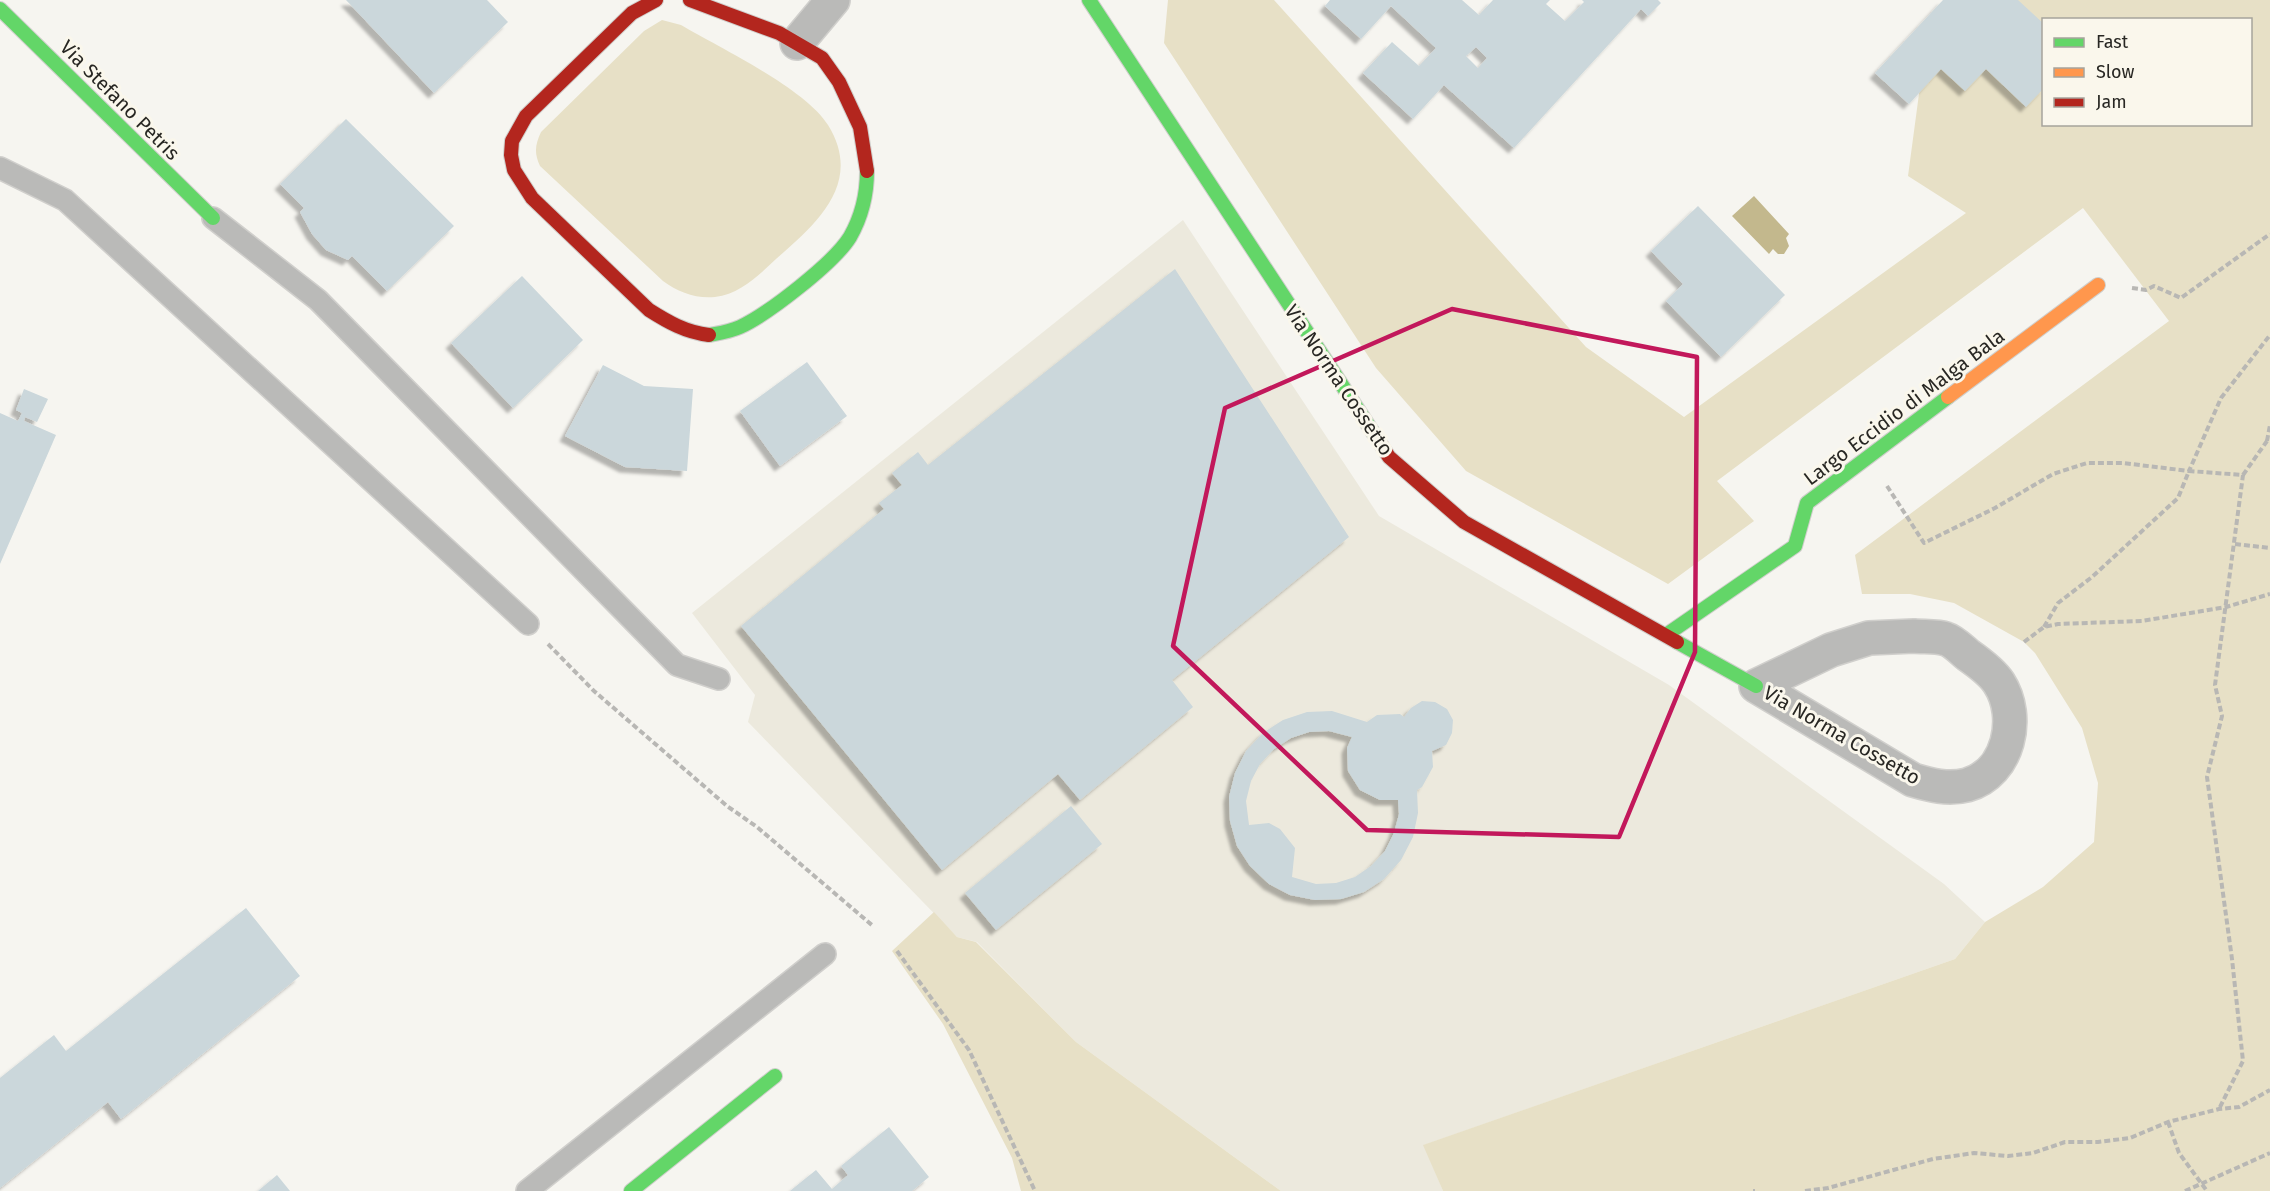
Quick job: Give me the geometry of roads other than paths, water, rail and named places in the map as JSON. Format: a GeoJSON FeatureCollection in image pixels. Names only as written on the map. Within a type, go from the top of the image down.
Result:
{"type":"FeatureCollection","features":[{"type":"Feature","properties":{"kind":"street"},"geometry":{"type":"LineString","coordinates":[[656,0],[632,13],[526,116],[512,141],[510,155],[514,170],[532,198],[649,310],[667,324],[684,331],[717,335],[737,331],[753,321],[834,256],[846,242],[861,211],[868,189],[869,168],[860,125],[844,90],[823,58],[758,24],[690,0]]}},
{"type":"Feature","properties":{"kind":"street"},"geometry":{"type":"LineString","coordinates":[[797,43],[833,0]]}},
{"type":"Feature","properties":{"kind":"street","name":"Via Norma Cossetto"},"geometry":{"type":"LineString","coordinates":[[1094,2],[1389,457],[1464,522],[1756,686],[1913,780],[1940,787],[1966,785],[1988,775],[2001,757],[2010,736],[2009,710],[1999,683],[1976,660],[1946,639],[1914,636],[1869,638],[1831,650],[1756,686]]}},
{"type":"Feature","properties":{"kind":"street","name":"Via Stefano Petris"},"geometry":{"type":"LineString","coordinates":[[0,9],[213,218]]}},
{"type":"Feature","properties":{"kind":"street","name":"Largo Eccidio di Malga Bala"},"geometry":{"type":"LineString","coordinates":[[1666,635],[1795,546],[1808,503],[2098,285]]}},
{"type":"Feature","properties":{"kind":"street"},"geometry":{"type":"LineString","coordinates":[[631,1191],[775,1076]]}},
{"type":"Feature","properties":{"kind":"lane"},"geometry":{"type":"LineString","coordinates":[[0,168],[65,200],[528,624]]}},
{"type":"Feature","properties":{"kind":"lane"},"geometry":{"type":"LineString","coordinates":[[213,218],[318,300],[677,665],[719,679]]}},
{"type":"Feature","properties":{"kind":"lane"},"geometry":{"type":"LineString","coordinates":[[527,1191],[825,954]]}}]}
